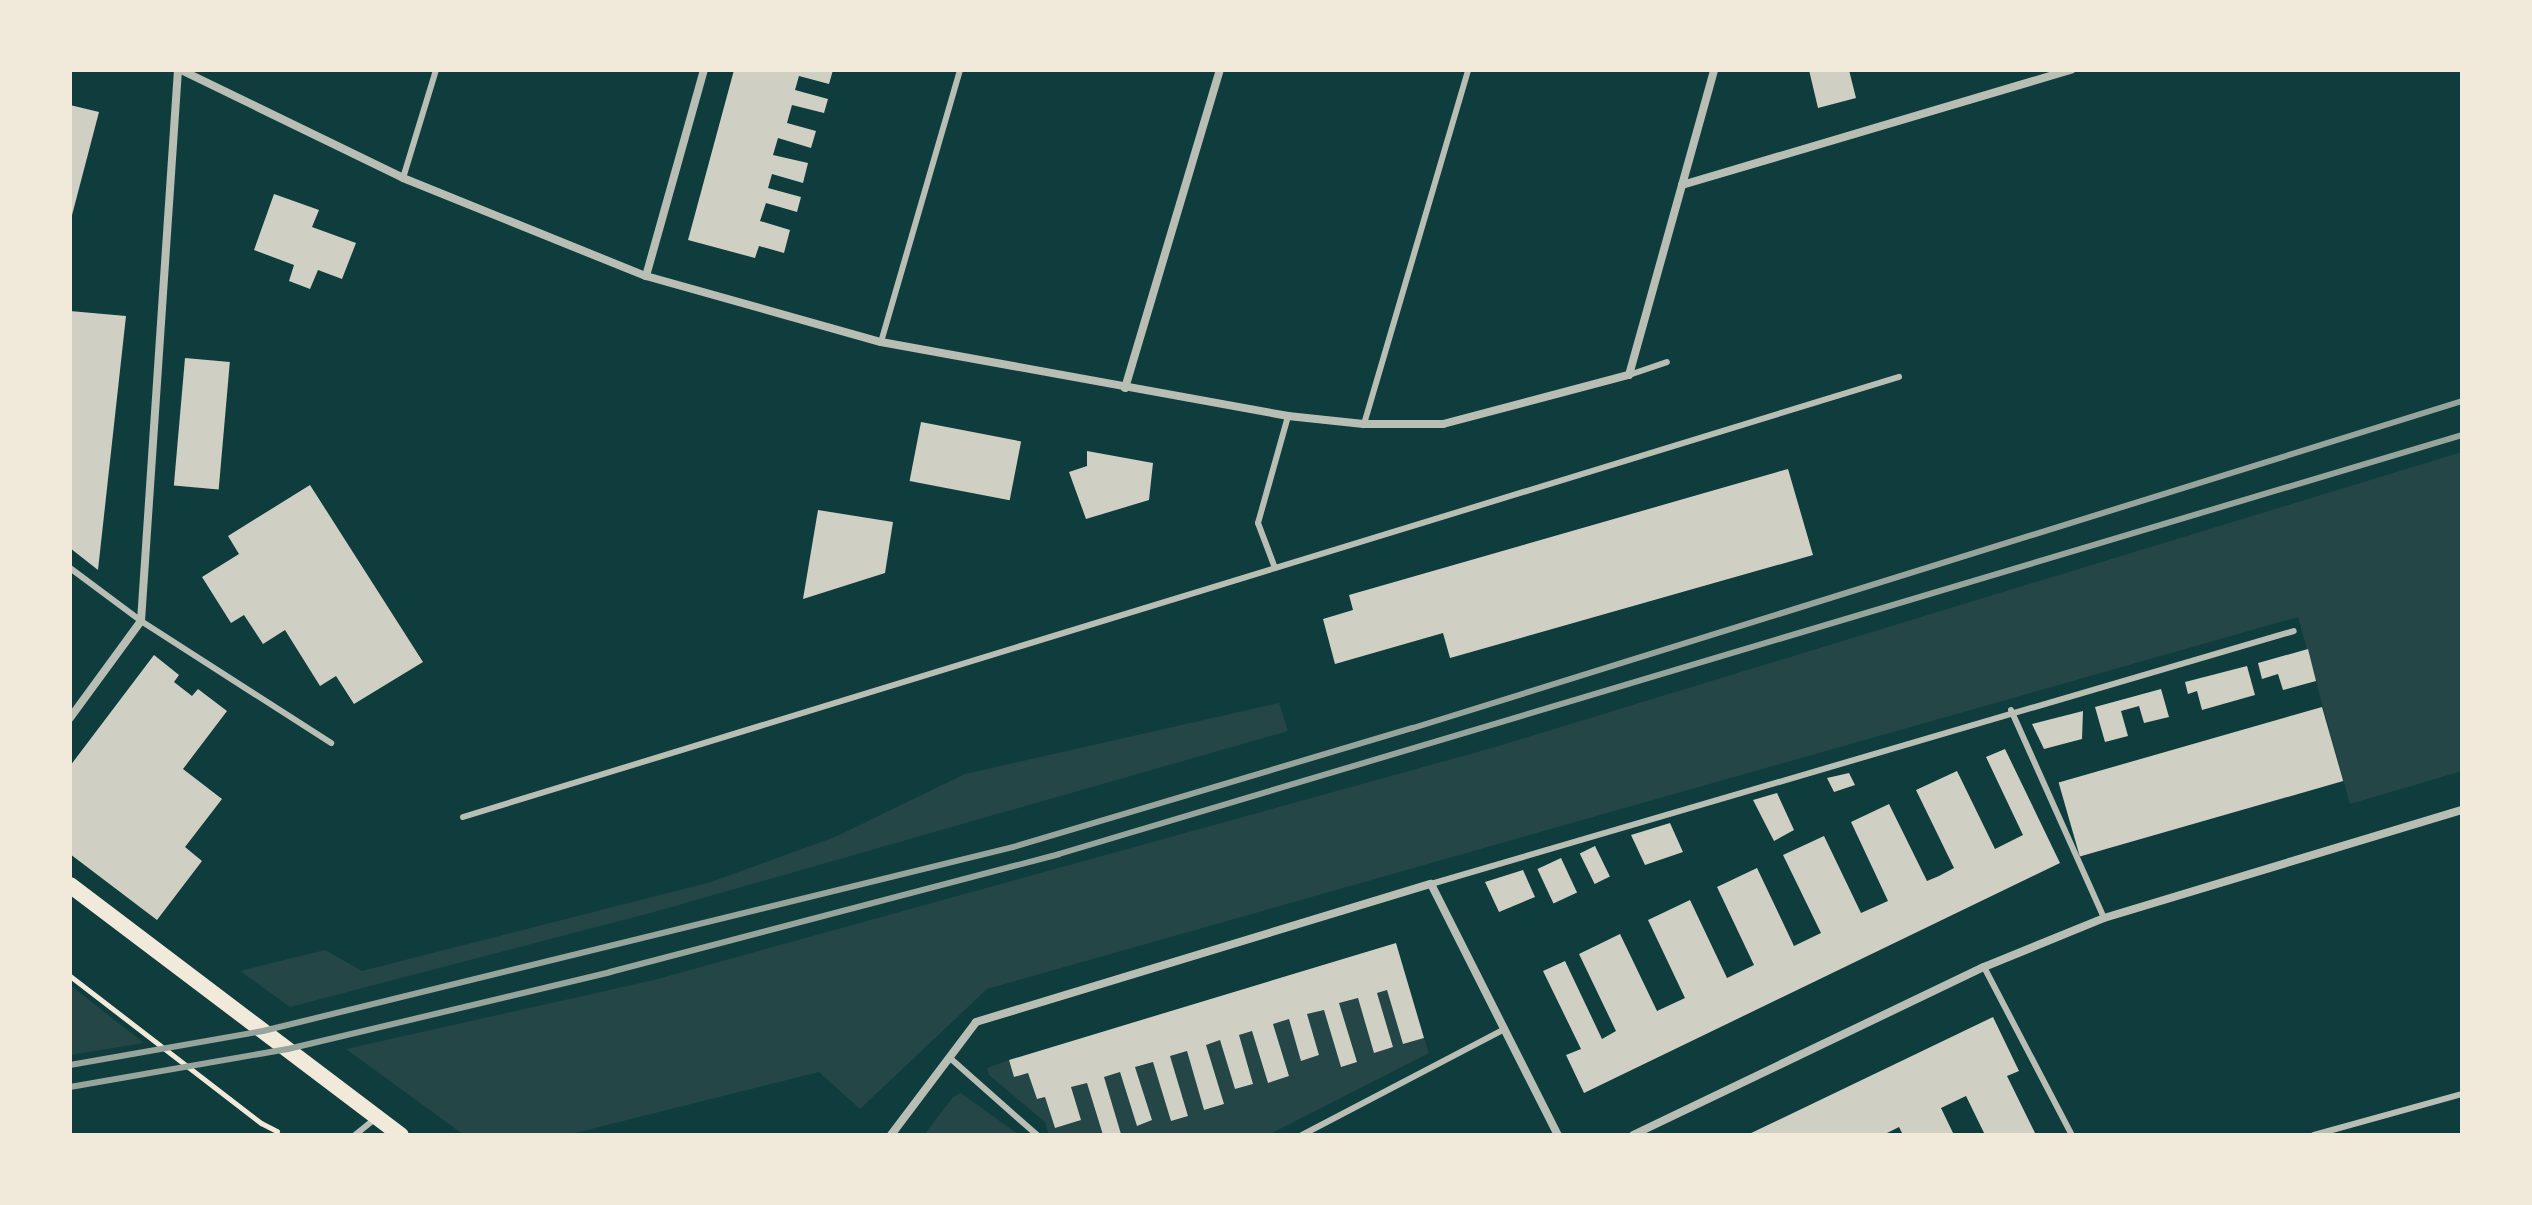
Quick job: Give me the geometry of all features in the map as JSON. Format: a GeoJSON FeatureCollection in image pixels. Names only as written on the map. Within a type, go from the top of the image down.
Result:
{"type":"FeatureCollection","features":[{"type":"Feature","properties":{"kind":"main road"},"geometry":{"type":"LineString","coordinates":[[70,885],[401,1135]]}},
{"type":"Feature","properties":{"kind":"street"},"geometry":{"type":"LineString","coordinates":[[70,718],[141,621],[180,70],[403,178],[646,276],[881,342],[1288,416],[1364,424],[1443,424],[1629,375],[1714,70]]}},
{"type":"Feature","properties":{"kind":"street"},"geometry":{"type":"LineString","coordinates":[[646,276],[704,70]]}},
{"type":"Feature","properties":{"kind":"street"},"geometry":{"type":"LineString","coordinates":[[1125,388],[1220,70]]}},
{"type":"Feature","properties":{"kind":"street"},"geometry":{"type":"LineString","coordinates":[[1682,185],[2071,70]]}},
{"type":"Feature","properties":{"kind":"street"},"geometry":{"type":"LineString","coordinates":[[1633,1135],[1984,967],[2104,918],[2462,810]]}},
{"type":"Feature","properties":{"kind":"street"},"geometry":{"type":"LineString","coordinates":[[891,1135],[976,1022],[1431,884],[1558,1135]]}},
{"type":"Feature","properties":{"kind":"lane"},"geometry":{"type":"LineString","coordinates":[[403,178],[436,70]]}},
{"type":"Feature","properties":{"kind":"lane"},"geometry":{"type":"LineString","coordinates":[[881,342],[960,70]]}},
{"type":"Feature","properties":{"kind":"lane"},"geometry":{"type":"LineString","coordinates":[[1364,424],[1468,70]]}},
{"type":"Feature","properties":{"kind":"lane"},"geometry":{"type":"LineString","coordinates":[[1629,375],[1667,362]]}},
{"type":"Feature","properties":{"kind":"lane"},"geometry":{"type":"LineString","coordinates":[[463,817],[1899,377]]}},
{"type":"Feature","properties":{"kind":"lane"},"geometry":{"type":"LineString","coordinates":[[1275,568],[1258,523],[1267,476],[1288,416]]}},
{"type":"Feature","properties":{"kind":"lane"},"geometry":{"type":"LineString","coordinates":[[70,568],[141,621],[331,743]]}},
{"type":"Feature","properties":{"kind":"lane"},"geometry":{"type":"LineString","coordinates":[[1431,884],[2011,710],[2294,631]]}},
{"type":"Feature","properties":{"kind":"lane"},"geometry":{"type":"LineString","coordinates":[[2011,710],[2104,918]]}},
{"type":"Feature","properties":{"kind":"lane"},"geometry":{"type":"LineString","coordinates":[[1984,967],[2072,1135]]}},
{"type":"Feature","properties":{"kind":"lane"},"geometry":{"type":"LineString","coordinates":[[1302,1135],[1505,1029]]}},
{"type":"Feature","properties":{"kind":"lane"},"geometry":{"type":"LineString","coordinates":[[950,1058],[1037,1135]]}},
{"type":"Feature","properties":{"kind":"lane"},"geometry":{"type":"LineString","coordinates":[[2314,1135],[2462,1094]]}},
{"type":"Feature","properties":{"kind":"lane"},"geometry":{"type":"LineString","coordinates":[[355,1135],[377,1117]]}},
{"type":"Feature","properties":{"kind":"path"},"geometry":{"type":"LineString","coordinates":[[70,976],[237,1105],[277,1131]]}},
{"type":"Feature","properties":{"kind":"shaded area"},"geometry":{"type":"Polygon","coordinates":[[[2462,452],[2462,771],[2350,804],[2298,617],[987,989],[860,1109],[819,1072],[567,1135],[464,1135],[346,1049],[654,980],[1492,748],[2462,452]]]}},
{"type":"Feature","properties":{"kind":"shaded area"},"geometry":{"type":"Polygon","coordinates":[[[1279,703],[1288,731],[654,912],[290,1007],[240,971],[325,950],[362,971],[711,882],[835,837],[965,774],[1279,703]]]}},
{"type":"Feature","properties":{"kind":"shaded area"},"geometry":{"type":"Polygon","coordinates":[[[70,985],[144,1043],[70,1055],[70,985]]]}},
{"type":"Feature","properties":{"kind":"shaded area"},"geometry":{"type":"Polygon","coordinates":[[[1387,990],[1403,1044],[1424,1038],[1429,1053],[1268,1135],[1117,1135],[1121,1133],[1104,1077],[1120,1072],[1137,1126],[1152,1120],[1135,1067],[1153,1062],[1188,1116],[1170,1056],[1187,1051],[1204,1110],[1223,1105],[1206,1045],[1220,1040],[1235,1089],[1253,1084],[1239,1035],[1252,1031],[1268,1083],[1289,1076],[1273,1024],[1289,1019],[1302,1061],[1319,1055],[1307,1014],[1324,1010],[1341,1066],[1357,1061],[1339,1003],[1358,998],[1374,1052],[1393,1047],[1377,993],[1387,990]]]}},
{"type":"Feature","properties":{"kind":"shaded area"},"geometry":{"type":"Polygon","coordinates":[[[1009,1060],[1014,1077],[1028,1073],[1037,1099],[1045,1097],[1055,1128],[1080,1120],[1071,1087],[1087,1083],[1103,1135],[1049,1135],[1045,1122],[989,1075],[987,1068],[1009,1060]]]}},
{"type":"Feature","properties":{"kind":"shaded area"},"geometry":{"type":"Polygon","coordinates":[[[961,1093],[1019,1135],[924,1135],[953,1097],[961,1093]]]}},
{"type":"Feature","properties":{"kind":"building"},"geometry":{"type":"Polygon","coordinates":[[[734,70],[833,70],[829,84],[799,76],[795,90],[828,99],[824,113],[792,105],[787,123],[816,131],[811,148],[778,138],[773,155],[808,163],[803,183],[772,174],[768,188],[801,197],[797,212],[766,203],[760,221],[790,230],[784,253],[759,246],[755,258],[688,240],[734,70]]]}},
{"type":"Feature","properties":{"kind":"building"},"geometry":{"type":"Polygon","coordinates":[[[1809,70],[1849,70],[1856,98],[1818,108],[1809,70]]]}},
{"type":"Feature","properties":{"kind":"building"},"geometry":{"type":"Polygon","coordinates":[[[70,105],[99,112],[71,219],[70,219],[70,105]]]}},
{"type":"Feature","properties":{"kind":"building"},"geometry":{"type":"Polygon","coordinates":[[[274,194],[319,210],[312,227],[356,243],[342,279],[318,270],[310,289],[289,281],[294,265],[254,250],[274,194]]]}},
{"type":"Feature","properties":{"kind":"building"},"geometry":{"type":"Polygon","coordinates":[[[70,311],[126,316],[98,570],[70,548],[70,311]]]}},
{"type":"Feature","properties":{"kind":"building"},"geometry":{"type":"Polygon","coordinates":[[[185,358],[230,362],[219,489],[174,486],[185,358]]]}},
{"type":"Feature","properties":{"kind":"building"},"geometry":{"type":"Polygon","coordinates":[[[921,422],[1021,441],[1010,500],[910,481],[921,422]]]}},
{"type":"Feature","properties":{"kind":"building"},"geometry":{"type":"Polygon","coordinates":[[[1087,451],[1153,463],[1149,500],[1086,519],[1069,472],[1087,466],[1087,451]]]}},
{"type":"Feature","properties":{"kind":"building"},"geometry":{"type":"Polygon","coordinates":[[[1788,469],[1813,555],[1450,658],[1443,633],[1335,664],[1323,619],[1353,610],[1349,595],[1788,469]]]}},
{"type":"Feature","properties":{"kind":"building"},"geometry":{"type":"Polygon","coordinates":[[[310,485],[423,662],[354,704],[336,676],[320,686],[285,630],[263,644],[244,615],[231,623],[202,577],[239,554],[228,536],[310,485]]]}},
{"type":"Feature","properties":{"kind":"building"},"geometry":{"type":"Polygon","coordinates":[[[818,510],[893,522],[885,573],[803,599],[818,510]]]}},
{"type":"Feature","properties":{"kind":"building"},"geometry":{"type":"Polygon","coordinates":[[[2308,649],[2316,681],[2283,690],[2278,674],[2262,679],[2258,663],[2308,649]]]}},
{"type":"Feature","properties":{"kind":"building"},"geometry":{"type":"Polygon","coordinates":[[[154,655],[179,675],[174,682],[192,696],[198,689],[227,711],[183,769],[222,799],[185,847],[202,861],[157,920],[70,854],[70,766],[154,655]]]}},
{"type":"Feature","properties":{"kind":"building"},"geometry":{"type":"Polygon","coordinates":[[[2247,666],[2255,695],[2202,710],[2197,691],[2188,694],[2185,682],[2247,666]]]}},
{"type":"Feature","properties":{"kind":"building"},"geometry":{"type":"Polygon","coordinates":[[[2161,689],[2169,717],[2144,723],[2139,706],[2121,711],[2128,736],[2105,742],[2095,707],[2161,689]]]}},
{"type":"Feature","properties":{"kind":"building"},"geometry":{"type":"Polygon","coordinates":[[[2322,707],[2343,781],[2080,857],[2059,783],[2322,707]]]}},
{"type":"Feature","properties":{"kind":"building"},"geometry":{"type":"Polygon","coordinates":[[[2083,711],[2082,739],[2044,749],[2032,724],[2083,711]]]}},
{"type":"Feature","properties":{"kind":"building"},"geometry":{"type":"Polygon","coordinates":[[[2005,749],[2060,863],[1584,1093],[1566,1055],[1581,1049],[1543,971],[1565,961],[1602,1039],[1616,1031],[1579,954],[1620,934],[1657,1011],[1685,998],[1648,920],[1690,900],[1727,978],[1754,965],[1717,887],[1757,868],[1794,946],[1821,933],[1783,855],[1824,836],[1861,913],[1888,901],[1851,822],[1889,804],[1927,881],[1939,876],[1954,868],[1916,790],[1957,771],[1995,849],[2023,835],[1986,757],[2005,749]]]}},
{"type":"Feature","properties":{"kind":"building"},"geometry":{"type":"Polygon","coordinates":[[[1849,773],[1855,785],[1834,792],[1827,778],[1849,773]]]}},
{"type":"Feature","properties":{"kind":"building"},"geometry":{"type":"Polygon","coordinates":[[[1777,793],[1794,830],[1774,841],[1753,800],[1777,793]]]}},
{"type":"Feature","properties":{"kind":"building"},"geometry":{"type":"Polygon","coordinates":[[[1670,823],[1683,852],[1645,865],[1631,835],[1670,823]]]}},
{"type":"Feature","properties":{"kind":"building"},"geometry":{"type":"Polygon","coordinates":[[[1595,846],[1610,877],[1595,884],[1580,853],[1595,846]]]}},
{"type":"Feature","properties":{"kind":"building"},"geometry":{"type":"Polygon","coordinates":[[[1561,858],[1577,892],[1553,903],[1537,869],[1561,858]]]}},
{"type":"Feature","properties":{"kind":"building"},"geometry":{"type":"Polygon","coordinates":[[[1523,870],[1535,897],[1499,912],[1485,882],[1523,870]]]}},
{"type":"Feature","properties":{"kind":"building"},"geometry":{"type":"Polygon","coordinates":[[[1396,943],[1424,1038],[1403,1044],[1387,990],[1377,993],[1393,1047],[1374,1053],[1358,998],[1339,1003],[1357,1062],[1341,1067],[1324,1010],[1307,1014],[1319,1055],[1301,1061],[1289,1019],[1273,1024],[1289,1076],[1268,1083],[1252,1031],[1239,1035],[1253,1084],[1235,1089],[1220,1040],[1206,1045],[1224,1104],[1204,1110],[1187,1051],[1170,1056],[1188,1116],[1171,1121],[1153,1062],[1135,1067],[1152,1120],[1137,1126],[1120,1072],[1104,1077],[1121,1134],[1117,1135],[1103,1135],[1087,1083],[1071,1087],[1081,1120],[1055,1128],[1045,1097],[1037,1099],[1028,1073],[1014,1077],[1009,1060],[1396,943]]]}},
{"type":"Feature","properties":{"kind":"building"},"geometry":{"type":"Polygon","coordinates":[[[1993,1017],[2019,1071],[2007,1076],[2036,1135],[1985,1135],[1966,1096],[1941,1108],[1954,1135],[1903,1135],[1899,1127],[1883,1135],[1747,1135],[1993,1017]]]}},
{"type":"Feature","properties":{"kind":"railway"},"geometry":{"type":"LineString","coordinates":[[70,1065],[263,1031],[1013,847],[1413,728],[2462,401]]}},
{"type":"Feature","properties":{"kind":"railway"},"geometry":{"type":"LineString","coordinates":[[70,1087],[288,1049],[610,972],[1059,854],[2462,435]]}}]}
